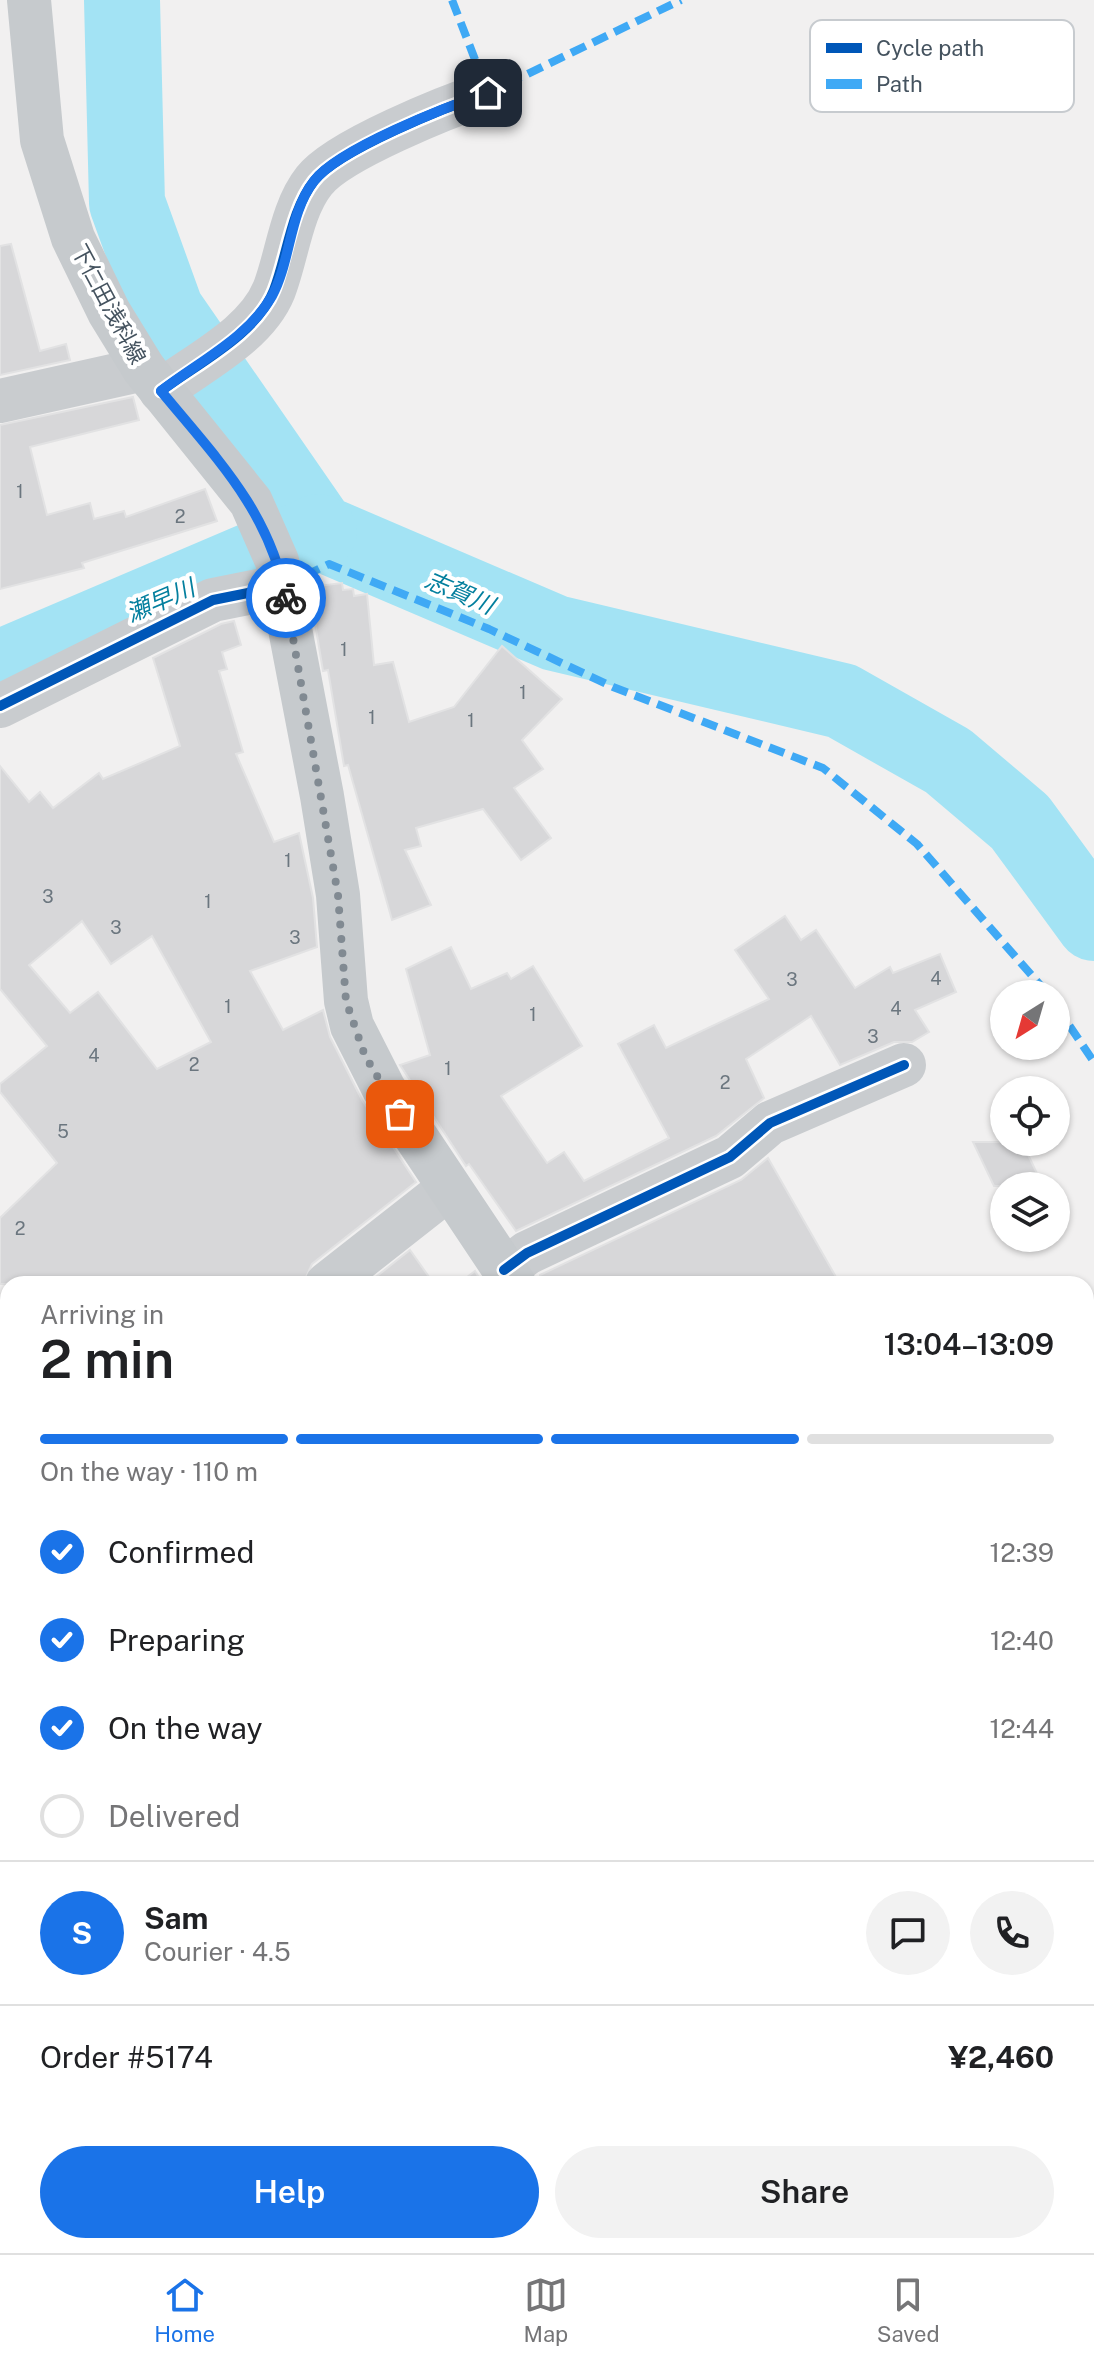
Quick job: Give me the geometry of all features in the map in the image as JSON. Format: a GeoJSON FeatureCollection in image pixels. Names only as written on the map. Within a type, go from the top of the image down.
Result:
{"type":"FeatureCollection","features":[{"type":"Feature","properties":{"kind":"main road","name":"下仁田浅科線"},"geometry":{"type":"LineString","coordinates":[[29,0],[42,140],[73,238],[109,312],[251,502],[280,574],[336,880],[346,1001],[352,1026],[371,1067],[448,1189],[508,1276]]}},
{"type":"Feature","properties":{"kind":"street"},"geometry":{"type":"LineString","coordinates":[[0,401],[160,380],[253,323],[273,294],[313,181],[332,163],[457,103],[488,93]]}},
{"type":"Feature","properties":{"kind":"street"},"geometry":{"type":"LineString","coordinates":[[0,706],[213,600],[280,574]]}},
{"type":"Feature","properties":{"kind":"street"},"geometry":{"type":"LineString","coordinates":[[510,1276],[553,1241],[730,1157],[770,1123],[904,1065]]}},
{"type":"Feature","properties":{"kind":"street"},"geometry":{"type":"LineString","coordinates":[[337,1276],[448,1189]]}},
{"type":"Feature","properties":{"kind":"building"},"geometry":{"type":"Polygon","coordinates":[[[11,244],[40,351],[66,344],[70,360],[0,375],[0,246],[11,244]]]}},
{"type":"Feature","properties":{"kind":"building"},"geometry":{"type":"Polygon","coordinates":[[[133,397],[139,420],[30,447],[47,515],[90,503],[94,519],[124,511],[126,517],[205,489],[217,521],[82,563],[84,568],[0,589],[0,425],[133,397]]]}},
{"type":"Feature","properties":{"kind":"building"},"geometry":{"type":"Polygon","coordinates":[[[342,583],[343,590],[353,589],[354,596],[367,594],[374,665],[393,662],[409,722],[454,707],[502,646],[562,699],[522,740],[543,769],[514,788],[551,838],[521,860],[483,809],[416,828],[421,846],[405,850],[431,905],[392,920],[348,765],[344,766],[328,670],[323,671],[309,587],[342,583]]]}},
{"type":"Feature","properties":{"kind":"building"},"geometry":{"type":"Polygon","coordinates":[[[234,621],[241,645],[222,652],[227,669],[219,671],[243,752],[236,754],[274,842],[299,833],[313,898],[317,947],[250,971],[283,1030],[323,1010],[330,1037],[362,1100],[416,1182],[312,1264],[307,1276],[0,1276],[0,1218],[57,1163],[0,1092],[0,1084],[47,1046],[0,989],[0,766],[29,802],[40,792],[53,808],[99,773],[103,779],[180,746],[153,658],[221,624],[234,621]],[[82,921],[29,965],[70,1013],[98,992],[157,1069],[211,1042],[152,936],[111,964],[82,921]]]}},
{"type":"Feature","properties":{"kind":"building"},"geometry":{"type":"Polygon","coordinates":[[[785,916],[801,940],[816,930],[855,988],[890,967],[893,973],[940,954],[956,992],[915,1010],[929,1032],[912,1042],[894,1042],[840,1065],[811,1016],[746,1059],[764,1098],[716,1136],[516,1231],[469,1164],[466,1166],[400,1065],[430,1055],[406,969],[451,947],[471,989],[507,973],[511,979],[533,966],[582,1046],[501,1096],[547,1163],[564,1152],[584,1181],[669,1138],[618,1044],[654,1025],[666,1048],[769,999],[735,950],[785,916]]]}},
{"type":"Feature","properties":{"kind":"building"},"geometry":{"type":"Polygon","coordinates":[[[973,1142],[990,1142],[990,1156],[1029,1156],[1036,1172],[990,1172],[990,1178],[973,1142]]]}},
{"type":"Feature","properties":{"kind":"building"},"geometry":{"type":"Polygon","coordinates":[[[768,1158],[835,1276],[540,1276],[540,1275],[741,1180],[768,1158]]]}},
{"type":"Feature","properties":{"kind":"building"},"geometry":{"type":"Polygon","coordinates":[[[410,1250],[428,1276],[377,1276],[410,1250]]]}},
{"type":"Feature","properties":{"kind":"waterway","name":"志賀川"},"geometry":{"type":"LineString","coordinates":[[122,0],[127,203],[166,311],[319,532],[555,633],[842,701],[948,761],[1020,822],[1094,923]]}},
{"type":"Feature","properties":{"kind":"waterway","name":"瀬早川"},"geometry":{"type":"LineString","coordinates":[[0,668],[319,532]]}},
{"type":"Feature","properties":{"kind":"marked path"},"geometry":{"type":"LineString","coordinates":[[452,0],[488,93],[681,0]]}},
{"type":"Feature","properties":{"kind":"marked path"},"geometry":{"type":"LineString","coordinates":[[283,586],[329,564],[489,629],[613,687],[823,768],[917,844],[1036,980]]}},
{"type":"Feature","properties":{"kind":"marked path"},"geometry":{"type":"LineString","coordinates":[[1070,1027],[1094,1062]]}},
{"type":"Feature","properties":{"kind":"cycle path"},"geometry":{"type":"LineString","coordinates":[[161,391],[208,359],[254,321],[274,290],[306,193],[327,169],[395,130],[488,93]]}},
{"type":"Feature","properties":{"kind":"cycle path"},"geometry":{"type":"LineString","coordinates":[[0,706],[213,600],[283,586]]}},
{"type":"Feature","properties":{"kind":"cycle path"},"geometry":{"type":"LineString","coordinates":[[504,1270],[527,1253],[730,1157],[770,1123],[904,1065]]}},
{"type":"Feature","properties":{"kind":"way so far"},"geometry":{"type":"LineString","coordinates":[[286,598],[338,895],[346,1001],[352,1026],[365,1056],[400,1114]]}},
{"type":"Feature","properties":{"kind":"route"},"geometry":{"type":"LineString","coordinates":[[286,598],[277,561],[251,502],[161,391],[253,323],[273,294],[304,199],[313,181],[332,163],[457,103],[488,93]]}}]}
